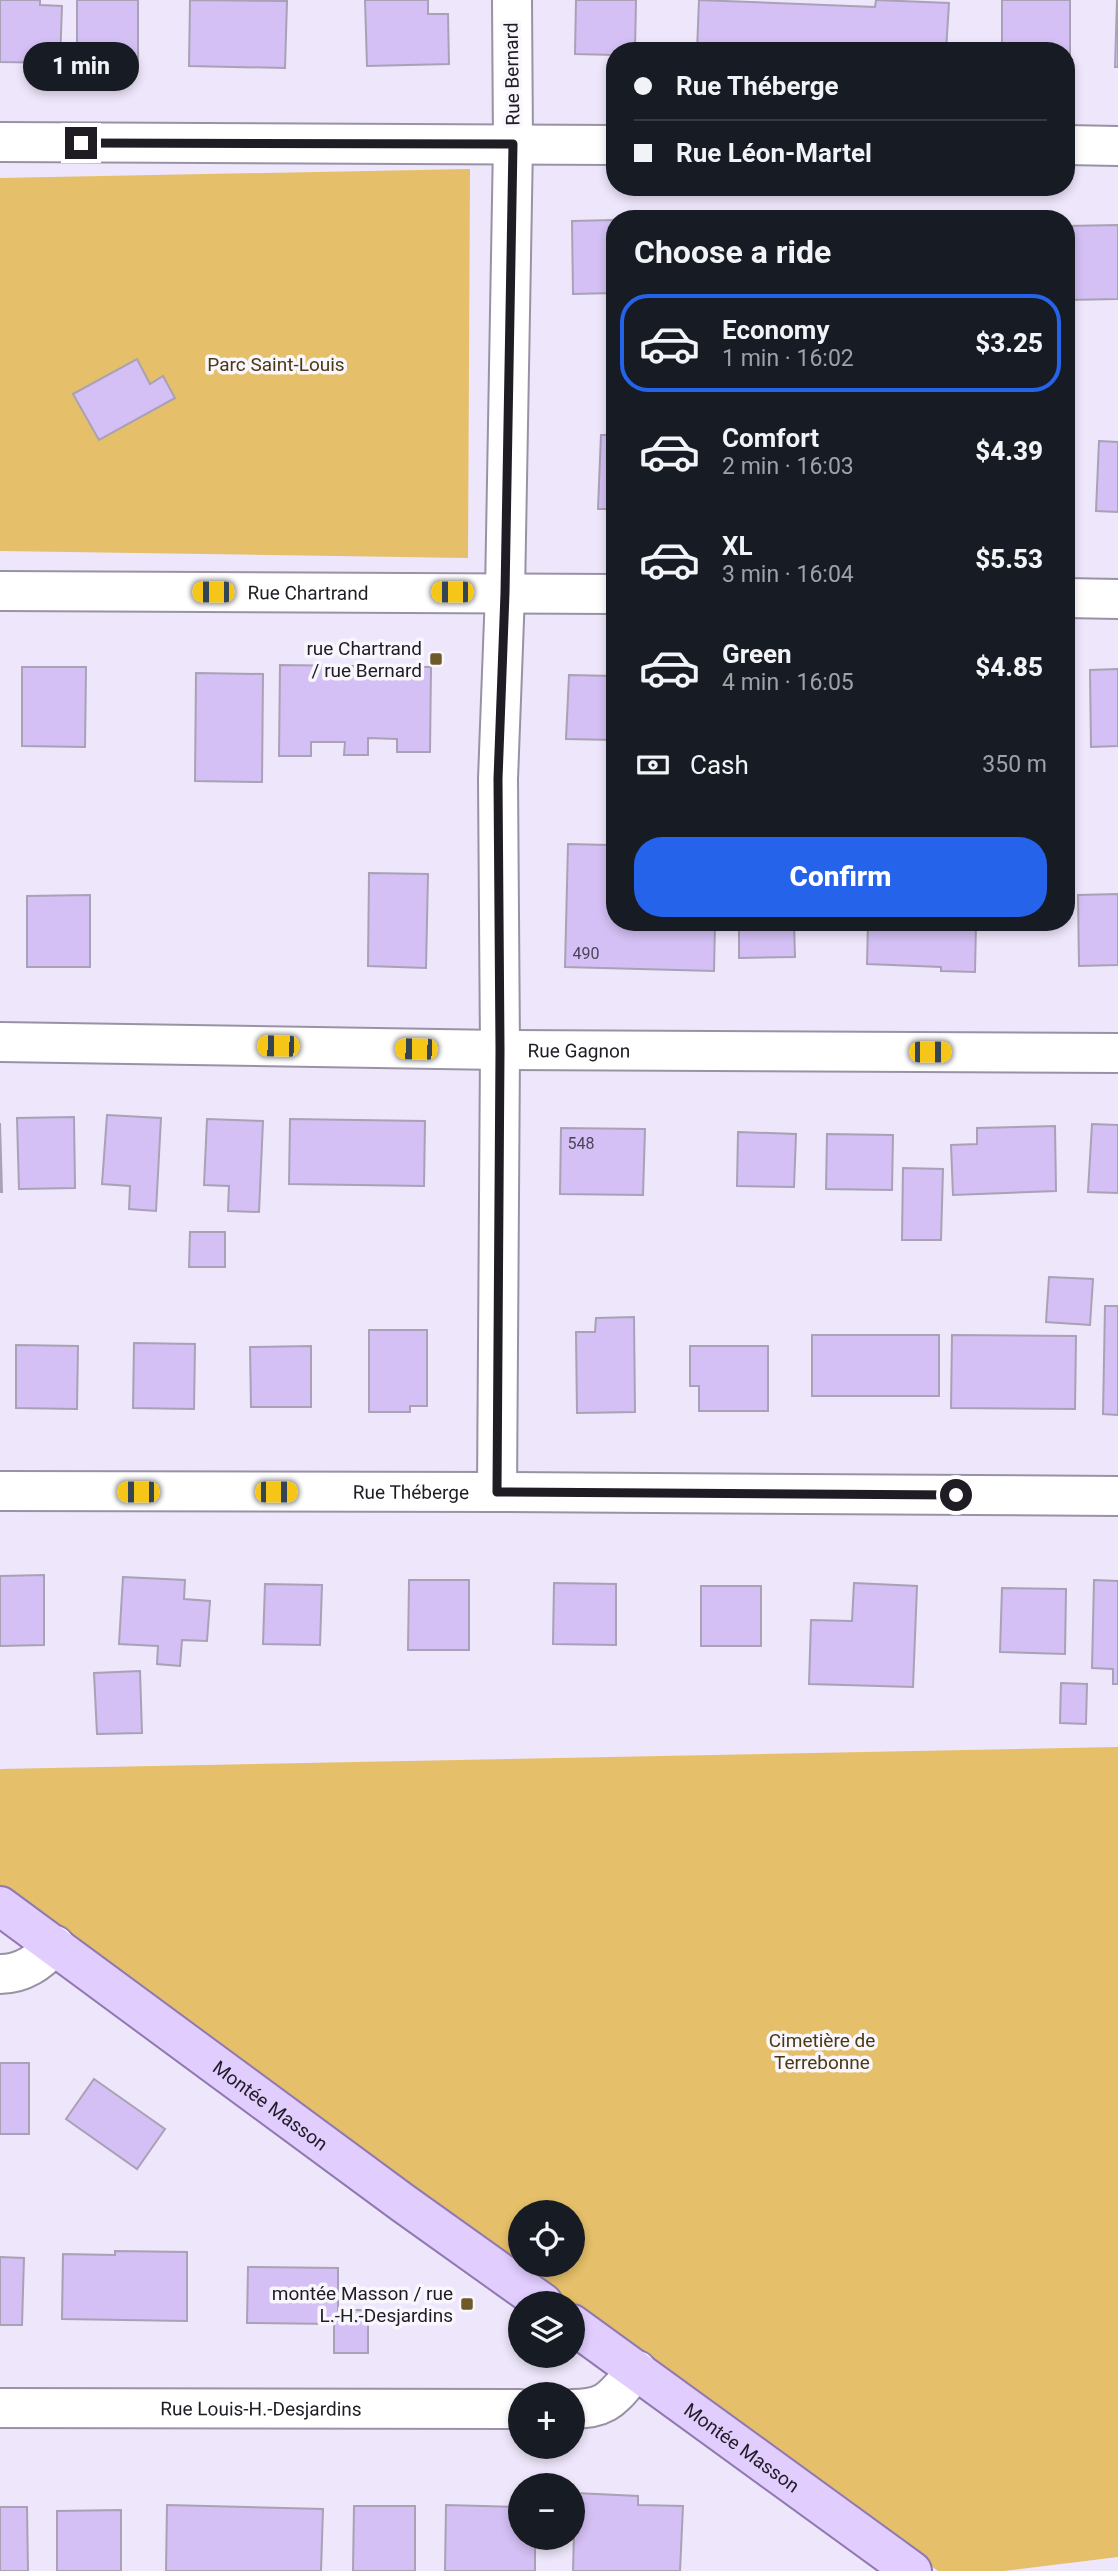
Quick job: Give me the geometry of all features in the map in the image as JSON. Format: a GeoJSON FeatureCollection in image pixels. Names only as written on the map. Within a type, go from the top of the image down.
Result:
{"type":"FeatureCollection","features":[{"type":"Feature","properties":{"kind":"main road","name":"Montée Masson"},"geometry":{"type":"LineString","coordinates":[[0,1906],[526,2291]]}},
{"type":"Feature","properties":{"kind":"main road","name":"Montée Masson"},"geometry":{"type":"LineString","coordinates":[[585,2333],[912,2571]]}},
{"type":"Feature","properties":{"kind":"street","name":"Rue Bernard"},"geometry":{"type":"LineString","coordinates":[[497,1492],[500,1050],[498,779],[505,593],[513,144],[512,0]]}},
{"type":"Feature","properties":{"kind":"street"},"geometry":{"type":"LineString","coordinates":[[0,142],[606,145]]}},
{"type":"Feature","properties":{"kind":"street"},"geometry":{"type":"LineString","coordinates":[[1075,145],[1118,146]]}},
{"type":"Feature","properties":{"kind":"street","name":"Rue Chartrand"},"geometry":{"type":"LineString","coordinates":[[0,591],[606,594]]}},
{"type":"Feature","properties":{"kind":"street"},"geometry":{"type":"LineString","coordinates":[[1075,598],[1118,598]]}},
{"type":"Feature","properties":{"kind":"street","name":"Rue Gagnon"},"geometry":{"type":"LineString","coordinates":[[0,1042],[500,1050],[1118,1053]]}},
{"type":"Feature","properties":{"kind":"street","name":"Rue Théberge"},"geometry":{"type":"LineString","coordinates":[[0,1492],[1118,1496]]}},
{"type":"Feature","properties":{"kind":"street"},"geometry":{"type":"LineString","coordinates":[[0,1974],[23,1970],[44,1957],[55,1945]]}},
{"type":"Feature","properties":{"kind":"street"},"geometry":{"type":"LineString","coordinates":[[585,2409],[603,2405],[637,2370]]}},
{"type":"Feature","properties":{"kind":"street","name":"Rue Louis-H.-Desjardins"},"geometry":{"type":"LineString","coordinates":[[0,2408],[508,2409]]}},
{"type":"Feature","properties":{"kind":"green space","name":"Parc Saint-Louis"},"geometry":{"type":"Polygon","coordinates":[[[470,169],[468,558],[0,551],[0,178],[470,169]]]}},
{"type":"Feature","properties":{"kind":"green space","name":"Cimetière de Terrebonne"},"geometry":{"type":"Polygon","coordinates":[[[1118,1747],[1118,2557],[1004,2571],[938,2571],[585,2313],[585,2291],[555,2291],[536,2277],[585,2277],[585,2200],[508,2200],[508,2257],[0,1885],[0,1769],[1118,1747]]]}},
{"type":"Feature","properties":{"kind":"building"},"geometry":{"type":"Polygon","coordinates":[[[0,0],[40,0],[40,5],[62,6],[60,63],[0,62],[0,0]]]}},
{"type":"Feature","properties":{"kind":"building"},"geometry":{"type":"Polygon","coordinates":[[[77,0],[138,0],[138,64],[77,65],[77,0]]]}},
{"type":"Feature","properties":{"kind":"building"},"geometry":{"type":"Polygon","coordinates":[[[190,0],[287,1],[285,68],[189,66],[190,0]]]}},
{"type":"Feature","properties":{"kind":"building"},"geometry":{"type":"Polygon","coordinates":[[[365,0],[428,0],[428,14],[448,14],[449,64],[367,66],[365,0]]]}},
{"type":"Feature","properties":{"kind":"building"},"geometry":{"type":"Polygon","coordinates":[[[576,0],[636,0],[635,42],[606,42],[606,55],[575,54],[576,0]]]}},
{"type":"Feature","properties":{"kind":"building"},"geometry":{"type":"Polygon","coordinates":[[[699,0],[875,7],[876,0],[949,3],[947,42],[697,42],[699,0]]]}},
{"type":"Feature","properties":{"kind":"building"},"geometry":{"type":"Polygon","coordinates":[[[1002,0],[1070,0],[1070,42],[1002,42],[1002,0]]]}},
{"type":"Feature","properties":{"kind":"building"},"geometry":{"type":"Polygon","coordinates":[[[1117,0],[1118,67],[1115,67],[1117,0]]]}},
{"type":"Feature","properties":{"kind":"building"},"geometry":{"type":"Polygon","coordinates":[[[606,220],[606,293],[573,294],[572,221],[606,220]]]}},
{"type":"Feature","properties":{"kind":"building"},"geometry":{"type":"Polygon","coordinates":[[[1118,225],[1118,299],[1075,300],[1075,226],[1118,225]]]}},
{"type":"Feature","properties":{"kind":"building"},"geometry":{"type":"Polygon","coordinates":[[[137,359],[150,384],[163,376],[175,398],[99,440],[73,394],[137,359]]]}},
{"type":"Feature","properties":{"kind":"building"},"geometry":{"type":"Polygon","coordinates":[[[601,435],[606,435],[606,509],[598,509],[601,435]]]}},
{"type":"Feature","properties":{"kind":"building"},"geometry":{"type":"Polygon","coordinates":[[[1099,441],[1118,442],[1118,512],[1096,511],[1099,441]]]}},
{"type":"Feature","properties":{"kind":"building"},"geometry":{"type":"Polygon","coordinates":[[[280,665],[431,667],[430,752],[397,752],[397,739],[368,738],[368,755],[344,755],[345,742],[311,742],[311,756],[279,756],[280,665]]]}},
{"type":"Feature","properties":{"kind":"building"},"geometry":{"type":"Polygon","coordinates":[[[22,667],[86,667],[85,747],[22,746],[22,667]]]}},
{"type":"Feature","properties":{"kind":"building"},"geometry":{"type":"Polygon","coordinates":[[[1118,669],[1118,746],[1091,747],[1090,670],[1118,669]]]}},
{"type":"Feature","properties":{"kind":"building"},"geometry":{"type":"Polygon","coordinates":[[[196,673],[263,674],[262,782],[195,781],[196,673]]]}},
{"type":"Feature","properties":{"kind":"building"},"geometry":{"type":"Polygon","coordinates":[[[569,675],[606,676],[606,740],[566,739],[569,675]]]}},
{"type":"Feature","properties":{"kind":"building"},"geometry":{"type":"Polygon","coordinates":[[[568,844],[606,845],[606,931],[715,931],[714,971],[565,967],[568,844]]]}},
{"type":"Feature","properties":{"kind":"building"},"geometry":{"type":"Polygon","coordinates":[[[369,873],[428,874],[426,968],[368,966],[369,873]]]}},
{"type":"Feature","properties":{"kind":"building"},"geometry":{"type":"Polygon","coordinates":[[[1118,894],[1118,965],[1079,966],[1078,895],[1118,894]]]}},
{"type":"Feature","properties":{"kind":"building"},"geometry":{"type":"Polygon","coordinates":[[[90,895],[90,967],[27,967],[27,896],[90,895]]]}},
{"type":"Feature","properties":{"kind":"building"},"geometry":{"type":"Polygon","coordinates":[[[739,931],[794,931],[795,957],[739,958],[739,931]]]}},
{"type":"Feature","properties":{"kind":"building"},"geometry":{"type":"Polygon","coordinates":[[[868,931],[976,931],[975,972],[941,971],[941,967],[867,964],[868,931]]]}},
{"type":"Feature","properties":{"kind":"building"},"geometry":{"type":"Polygon","coordinates":[[[107,1115],[161,1118],[156,1211],[129,1209],[130,1186],[102,1184],[107,1115]]]}},
{"type":"Feature","properties":{"kind":"building"},"geometry":{"type":"Polygon","coordinates":[[[74,1117],[75,1188],[19,1189],[17,1118],[74,1117]]]}},
{"type":"Feature","properties":{"kind":"building"},"geometry":{"type":"Polygon","coordinates":[[[207,1119],[263,1121],[259,1212],[228,1211],[229,1186],[204,1185],[207,1119]]]}},
{"type":"Feature","properties":{"kind":"building"},"geometry":{"type":"Polygon","coordinates":[[[290,1119],[425,1121],[424,1186],[289,1184],[290,1119]]]}},
{"type":"Feature","properties":{"kind":"building"},"geometry":{"type":"Polygon","coordinates":[[[0,1123],[2,1192],[0,1192],[0,1123]]]}},
{"type":"Feature","properties":{"kind":"building"},"geometry":{"type":"Polygon","coordinates":[[[1092,1124],[1118,1125],[1118,1193],[1088,1192],[1092,1124]]]}},
{"type":"Feature","properties":{"kind":"building"},"geometry":{"type":"Polygon","coordinates":[[[1055,1126],[1056,1191],[953,1195],[951,1145],[977,1144],[977,1128],[1055,1126]]]}},
{"type":"Feature","properties":{"kind":"building"},"geometry":{"type":"Polygon","coordinates":[[[561,1128],[645,1129],[643,1195],[560,1194],[561,1128]]]}},
{"type":"Feature","properties":{"kind":"building"},"geometry":{"type":"Polygon","coordinates":[[[738,1132],[796,1134],[794,1187],[737,1186],[738,1132]]]}},
{"type":"Feature","properties":{"kind":"building"},"geometry":{"type":"Polygon","coordinates":[[[827,1134],[893,1135],[892,1190],[826,1189],[827,1134]]]}},
{"type":"Feature","properties":{"kind":"building"},"geometry":{"type":"Polygon","coordinates":[[[903,1168],[943,1169],[941,1240],[902,1240],[903,1168]]]}},
{"type":"Feature","properties":{"kind":"building"},"geometry":{"type":"Polygon","coordinates":[[[190,1232],[225,1232],[225,1267],[189,1267],[190,1232]]]}},
{"type":"Feature","properties":{"kind":"building"},"geometry":{"type":"Polygon","coordinates":[[[1049,1277],[1093,1279],[1090,1325],[1046,1322],[1049,1277]]]}},
{"type":"Feature","properties":{"kind":"building"},"geometry":{"type":"Polygon","coordinates":[[[1105,1306],[1118,1306],[1118,1415],[1103,1414],[1105,1306]]]}},
{"type":"Feature","properties":{"kind":"building"},"geometry":{"type":"Polygon","coordinates":[[[634,1317],[635,1412],[577,1413],[576,1332],[595,1332],[596,1318],[634,1317]]]}},
{"type":"Feature","properties":{"kind":"building"},"geometry":{"type":"Polygon","coordinates":[[[369,1330],[427,1330],[427,1406],[410,1406],[410,1412],[369,1412],[369,1330]]]}},
{"type":"Feature","properties":{"kind":"building"},"geometry":{"type":"Polygon","coordinates":[[[812,1335],[939,1335],[939,1396],[812,1396],[812,1335]]]}},
{"type":"Feature","properties":{"kind":"building"},"geometry":{"type":"Polygon","coordinates":[[[952,1335],[1076,1336],[1075,1409],[951,1408],[952,1335]]]}},
{"type":"Feature","properties":{"kind":"building"},"geometry":{"type":"Polygon","coordinates":[[[134,1343],[195,1344],[194,1409],[133,1408],[134,1343]]]}},
{"type":"Feature","properties":{"kind":"building"},"geometry":{"type":"Polygon","coordinates":[[[16,1345],[78,1346],[77,1409],[16,1408],[16,1345]]]}},
{"type":"Feature","properties":{"kind":"building"},"geometry":{"type":"Polygon","coordinates":[[[311,1346],[311,1407],[251,1407],[250,1347],[311,1346]]]}},
{"type":"Feature","properties":{"kind":"building"},"geometry":{"type":"Polygon","coordinates":[[[690,1346],[768,1346],[768,1411],[699,1411],[699,1386],[690,1386],[690,1346]]]}},
{"type":"Feature","properties":{"kind":"building"},"geometry":{"type":"Polygon","coordinates":[[[44,1575],[44,1645],[0,1646],[0,1576],[44,1575]]]}},
{"type":"Feature","properties":{"kind":"building"},"geometry":{"type":"Polygon","coordinates":[[[123,1577],[185,1580],[184,1599],[210,1601],[207,1641],[182,1640],[180,1666],[157,1664],[158,1646],[119,1644],[123,1577]]]}},
{"type":"Feature","properties":{"kind":"building"},"geometry":{"type":"Polygon","coordinates":[[[409,1580],[469,1580],[469,1650],[408,1650],[409,1580]]]}},
{"type":"Feature","properties":{"kind":"building"},"geometry":{"type":"Polygon","coordinates":[[[1094,1580],[1118,1581],[1118,1684],[1113,1684],[1113,1669],[1092,1668],[1094,1580]]]}},
{"type":"Feature","properties":{"kind":"building"},"geometry":{"type":"Polygon","coordinates":[[[554,1583],[616,1584],[616,1645],[553,1644],[554,1583]]]}},
{"type":"Feature","properties":{"kind":"building"},"geometry":{"type":"Polygon","coordinates":[[[854,1583],[917,1586],[913,1687],[809,1684],[811,1620],[852,1621],[854,1583]]]}},
{"type":"Feature","properties":{"kind":"building"},"geometry":{"type":"Polygon","coordinates":[[[265,1584],[322,1585],[320,1645],[263,1644],[265,1584]]]}},
{"type":"Feature","properties":{"kind":"building"},"geometry":{"type":"Polygon","coordinates":[[[701,1586],[761,1586],[761,1646],[701,1646],[701,1586]]]}},
{"type":"Feature","properties":{"kind":"building"},"geometry":{"type":"Polygon","coordinates":[[[1002,1588],[1066,1589],[1065,1654],[1000,1652],[1002,1588]]]}},
{"type":"Feature","properties":{"kind":"building"},"geometry":{"type":"Polygon","coordinates":[[[140,1671],[142,1733],[97,1734],[94,1673],[140,1671]]]}},
{"type":"Feature","properties":{"kind":"building"},"geometry":{"type":"Polygon","coordinates":[[[1061,1683],[1087,1684],[1086,1724],[1060,1723],[1061,1683]]]}},
{"type":"Feature","properties":{"kind":"building"},"geometry":{"type":"Polygon","coordinates":[[[0,2063],[29,2063],[29,2134],[0,2134],[0,2063]]]}},
{"type":"Feature","properties":{"kind":"building"},"geometry":{"type":"Polygon","coordinates":[[[94,2079],[165,2129],[137,2169],[66,2119],[94,2079]]]}},
{"type":"Feature","properties":{"kind":"building"},"geometry":{"type":"Polygon","coordinates":[[[115,2251],[187,2252],[187,2321],[62,2319],[63,2254],[115,2255],[115,2251]]]}},
{"type":"Feature","properties":{"kind":"building"},"geometry":{"type":"Polygon","coordinates":[[[0,2257],[24,2258],[22,2325],[0,2325],[0,2257]]]}},
{"type":"Feature","properties":{"kind":"building"},"geometry":{"type":"Polygon","coordinates":[[[248,2267],[338,2268],[338,2310],[368,2310],[368,2353],[334,2353],[334,2324],[247,2323],[248,2267]]]}},
{"type":"Feature","properties":{"kind":"building"},"geometry":{"type":"Polygon","coordinates":[[[585,2493],[638,2496],[638,2505],[683,2506],[680,2571],[573,2571],[574,2550],[585,2550],[585,2493]]]}},
{"type":"Feature","properties":{"kind":"building"},"geometry":{"type":"Polygon","coordinates":[[[167,2505],[323,2509],[321,2571],[166,2571],[167,2505]]]}},
{"type":"Feature","properties":{"kind":"building"},"geometry":{"type":"Polygon","coordinates":[[[446,2505],[508,2507],[508,2550],[535,2550],[535,2571],[445,2571],[446,2505]]]}},
{"type":"Feature","properties":{"kind":"building"},"geometry":{"type":"Polygon","coordinates":[[[354,2506],[415,2506],[415,2571],[353,2571],[354,2506]]]}},
{"type":"Feature","properties":{"kind":"building"},"geometry":{"type":"Polygon","coordinates":[[[0,2507],[27,2507],[28,2571],[0,2571],[0,2507]]]}},
{"type":"Feature","properties":{"kind":"building"},"geometry":{"type":"Polygon","coordinates":[[[121,2510],[121,2571],[57,2571],[57,2511],[121,2510]]]}},
{"type":"Feature","properties":{"kind":"place","name":"rue Chartrand / rue Bernard"},"geometry":{"type":"Point","coordinates":[436,659]}},
{"type":"Feature","properties":{"kind":"place","name":"montée Masson / rue L.-H.-Desjardins"},"geometry":{"type":"Point","coordinates":[467,2304]}},
{"type":"Feature","properties":{"kind":"route"},"geometry":{"type":"LineString","coordinates":[[81,143],[513,144],[505,593],[498,779],[500,1050],[497,1492],[956,1495]]}}]}
